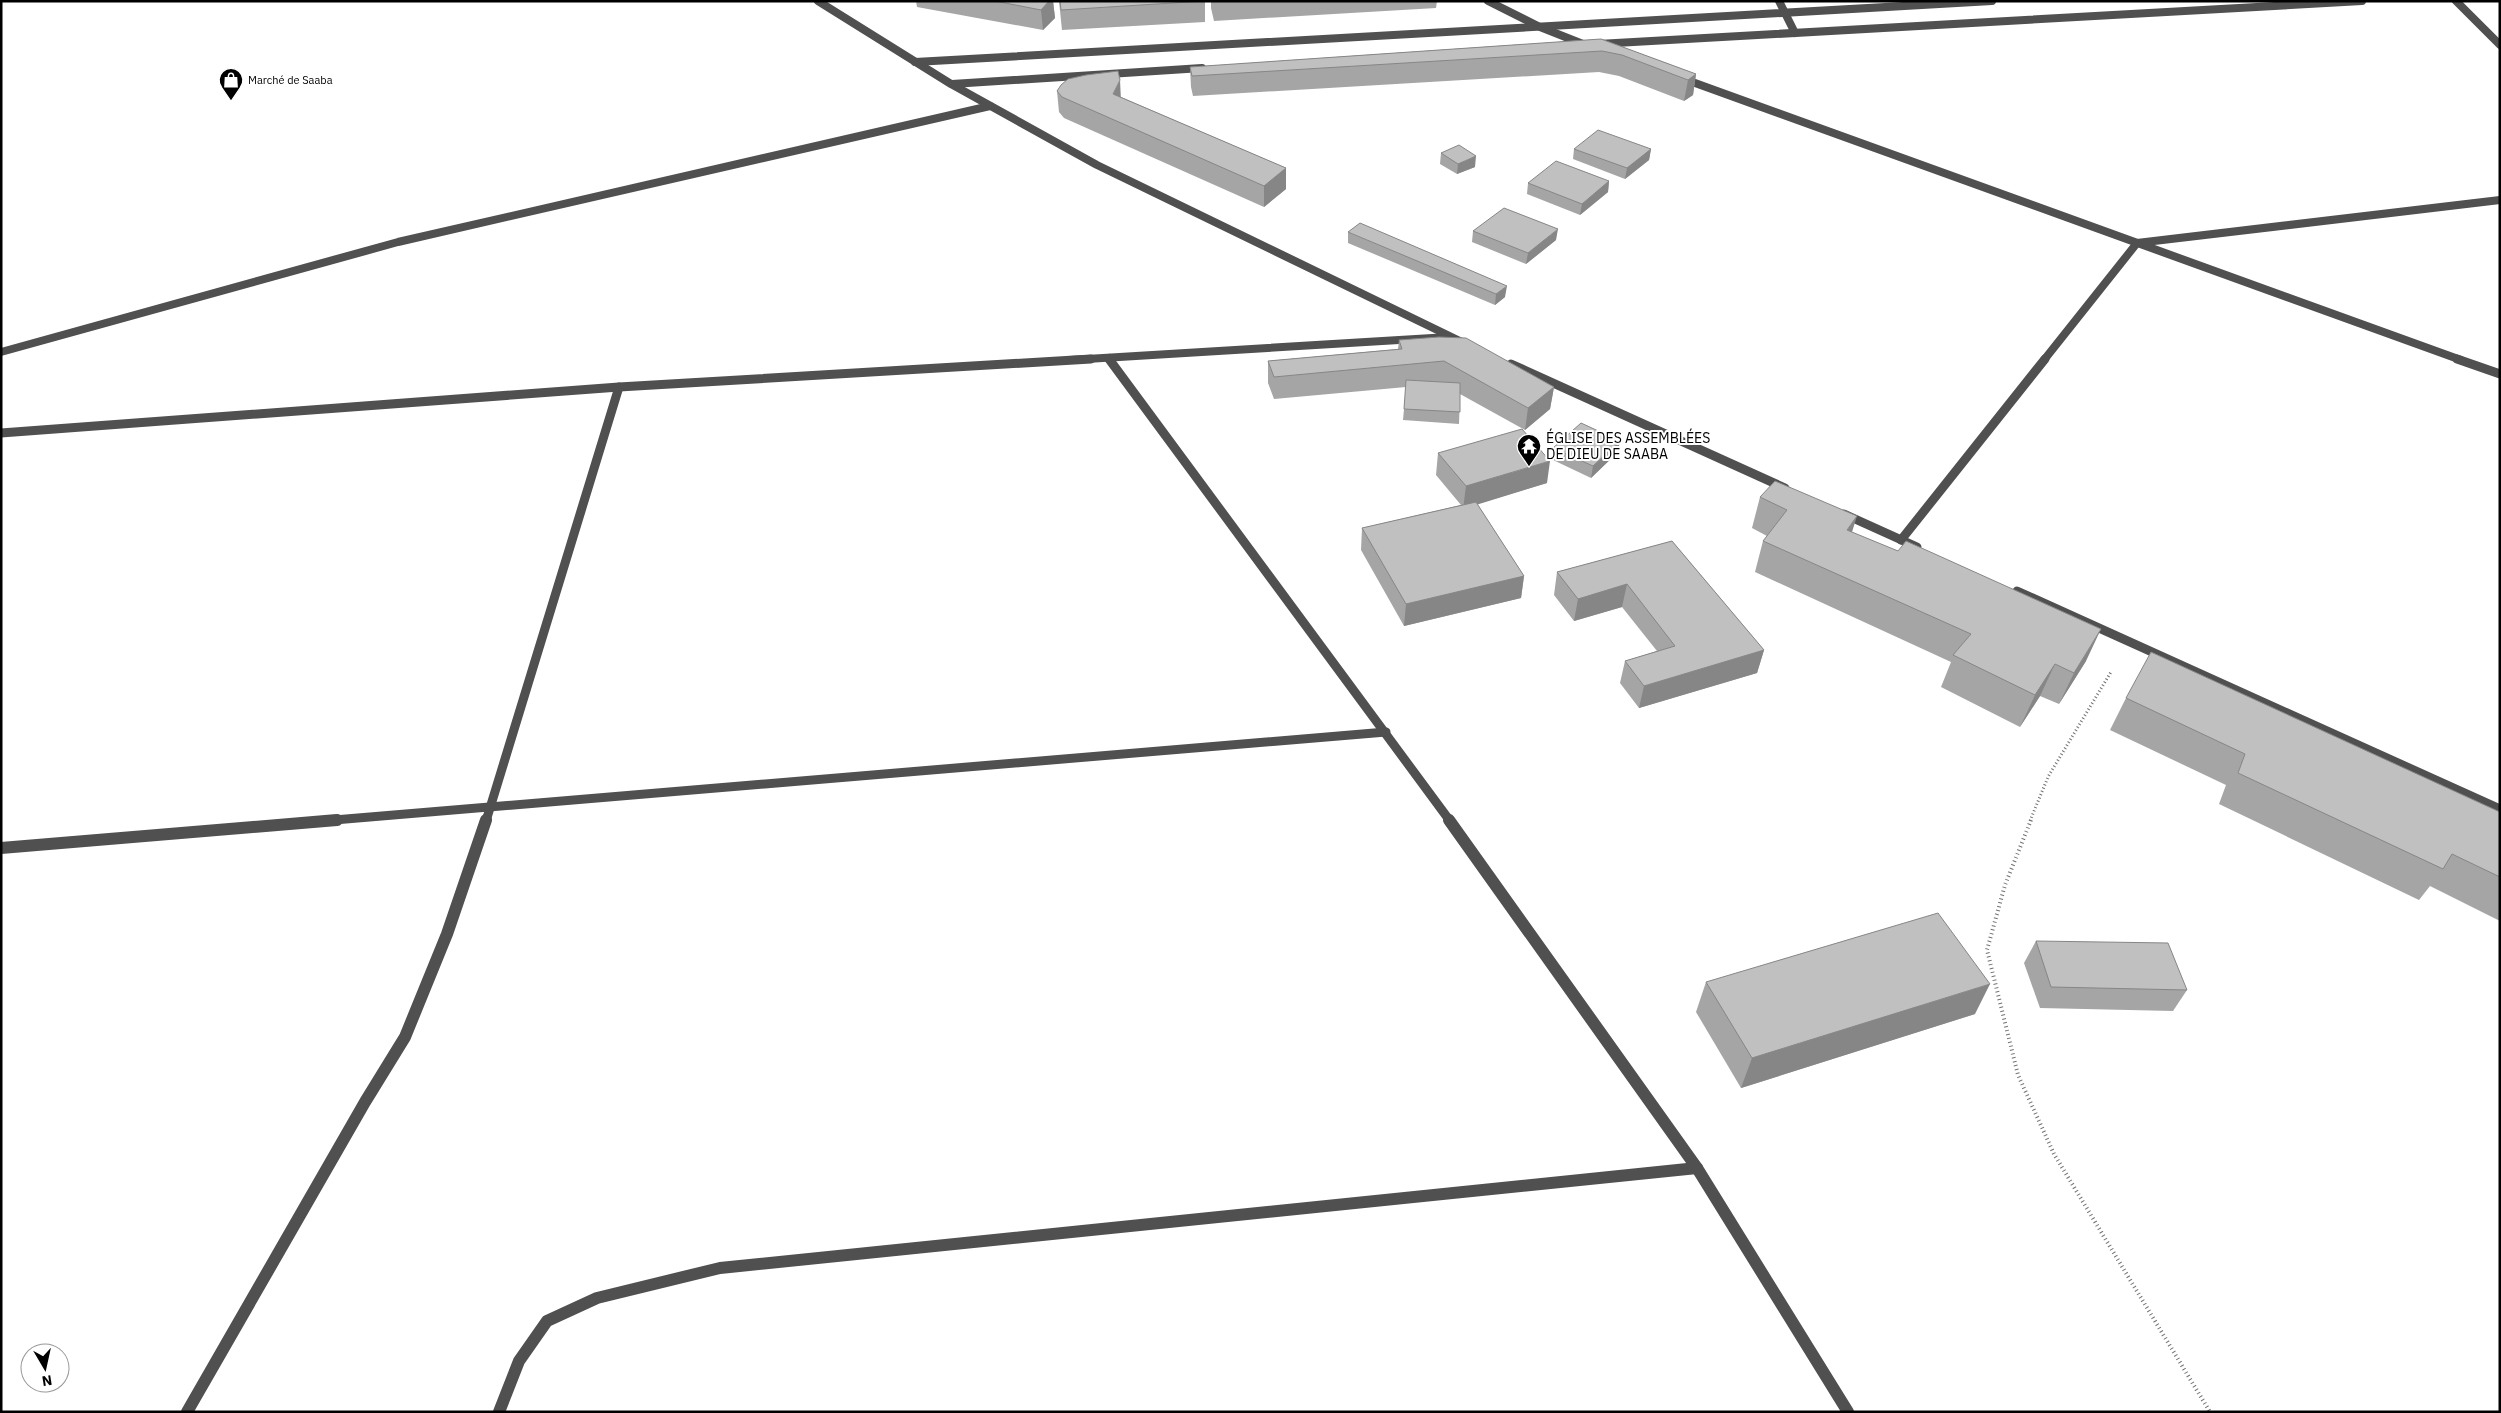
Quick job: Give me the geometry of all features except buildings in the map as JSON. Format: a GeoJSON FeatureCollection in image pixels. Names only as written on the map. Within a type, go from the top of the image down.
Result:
{"type":"FeatureCollection","features":[{"type":"Feature","properties":{"kind":"street"},"geometry":{"type":"LineString","coordinates":[[818,1],[951,84],[1097,165],[1476,349]]}},
{"type":"Feature","properties":{"kind":"street"},"geometry":{"type":"LineString","coordinates":[[1488,1],[1540,27],[1610,53]]}},
{"type":"Feature","properties":{"kind":"street"},"geometry":{"type":"LineString","coordinates":[[1779,1],[1796,33]]}},
{"type":"Feature","properties":{"kind":"street"},"geometry":{"type":"LineString","coordinates":[[915,62],[1992,1]]}},
{"type":"Feature","properties":{"kind":"street"},"geometry":{"type":"LineString","coordinates":[[1564,46],[2362,1]]}},
{"type":"Feature","properties":{"kind":"street"},"geometry":{"type":"LineString","coordinates":[[2456,1],[2500,45]]}},
{"type":"Feature","properties":{"kind":"street"},"geometry":{"type":"LineString","coordinates":[[951,84],[1208,68]]}},
{"type":"Feature","properties":{"kind":"street"},"geometry":{"type":"LineString","coordinates":[[1671,75],[2500,374]]}},
{"type":"Feature","properties":{"kind":"street"},"geometry":{"type":"LineString","coordinates":[[1,352],[398,242],[990,106]]}},
{"type":"Feature","properties":{"kind":"street"},"geometry":{"type":"LineString","coordinates":[[1901,540],[2137,243],[2500,200]]}},
{"type":"Feature","properties":{"kind":"street"},"geometry":{"type":"LineString","coordinates":[[1,433],[620,387],[1449,336]]}},
{"type":"Feature","properties":{"kind":"street"},"geometry":{"type":"LineString","coordinates":[[1109,358],[1386,732],[1697,1168],[1848,1412]]}},
{"type":"Feature","properties":{"kind":"street"},"geometry":{"type":"LineString","coordinates":[[1504,361],[1793,491]]}},
{"type":"Feature","properties":{"kind":"street"},"geometry":{"type":"LineString","coordinates":[[187,1412],[365,1102],[405,1036],[447,934],[490,808],[620,387]]}},
{"type":"Feature","properties":{"kind":"street"},"geometry":{"type":"LineString","coordinates":[[1838,511],[1928,552]]}},
{"type":"Feature","properties":{"kind":"street"},"geometry":{"type":"LineString","coordinates":[[2011,588],[2500,809]]}},
{"type":"Feature","properties":{"kind":"street"},"geometry":{"type":"LineString","coordinates":[[1,848],[1386,732]]}},
{"type":"Feature","properties":{"kind":"street"},"geometry":{"type":"LineString","coordinates":[[499,1412],[518,1361],[547,1321],[597,1298],[720,1268],[1697,1168]]}},
{"type":"Feature","properties":{"kind":"path"},"geometry":{"type":"LineString","coordinates":[[2129,641],[2048,777],[2006,884],[1987,950],[2018,1075],[2054,1154],[2210,1412]]}},
{"type":"Feature","properties":{"kind":"place","name":"Marché de Saaba"},"geometry":{"type":"Point","coordinates":[231,101]}},
{"type":"Feature","properties":{"kind":"place","name":"ÉGLISE DES ASSEMBLÉES DE DIEU DE SAABA"},"geometry":{"type":"Point","coordinates":[1529,467]}}]}
